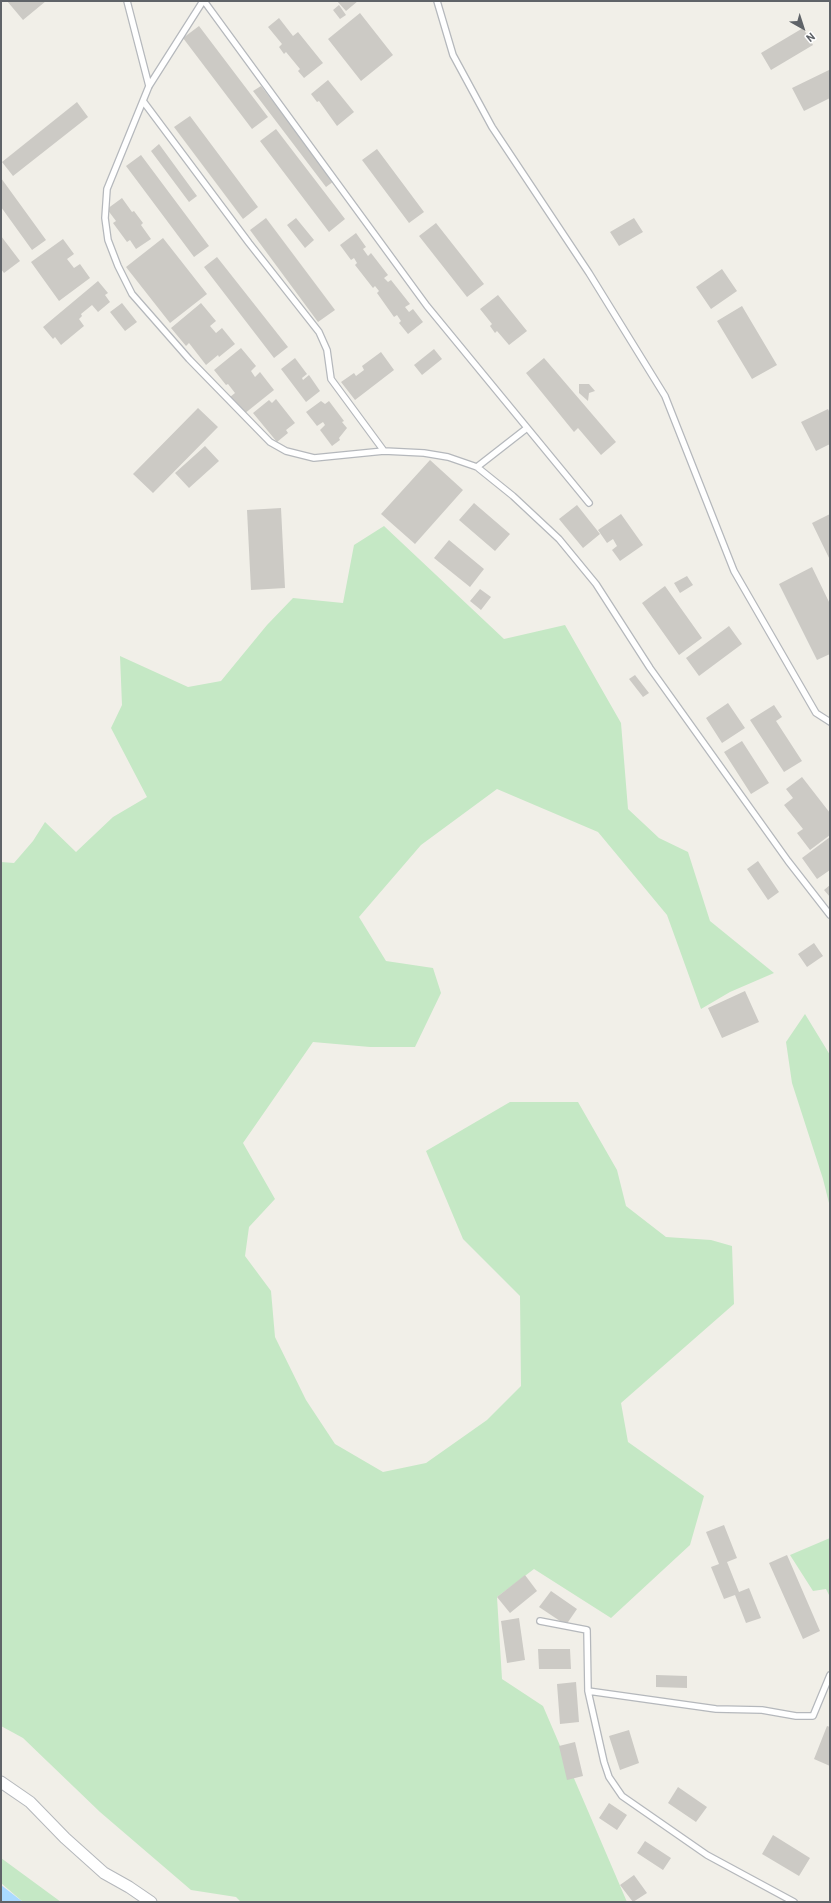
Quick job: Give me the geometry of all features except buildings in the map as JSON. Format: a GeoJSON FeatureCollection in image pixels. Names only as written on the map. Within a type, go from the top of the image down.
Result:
{"type":"FeatureCollection","features":[{"type":"Feature","properties":{"kind":"street"},"geometry":{"type":"LineString","coordinates":[[1,1782],[30,1802],[65,1838],[104,1873],[129,1887],[151,1902]]}},
{"type":"Feature","properties":{"kind":"lane"},"geometry":{"type":"LineString","coordinates":[[127,1],[149,86]]}},
{"type":"Feature","properties":{"kind":"lane"},"geometry":{"type":"LineString","coordinates":[[589,503],[427,306],[203,1],[149,86],[107,189],[104,218],[108,240],[118,266],[132,294],[189,359],[270,442],[286,451],[314,458],[384,451],[424,453],[448,458],[477,467],[513,496],[559,538],[596,584],[650,668],[788,861],[830,915]]}},
{"type":"Feature","properties":{"kind":"lane"},"geometry":{"type":"LineString","coordinates":[[437,1],[453,55],[492,126],[589,273],[665,396],[734,571],[816,713],[830,722]]}},
{"type":"Feature","properties":{"kind":"lane"},"geometry":{"type":"LineString","coordinates":[[143,101],[249,243],[319,332],[327,350],[331,379],[384,451]]}},
{"type":"Feature","properties":{"kind":"lane"},"geometry":{"type":"LineString","coordinates":[[477,467],[527,428]]}},
{"type":"Feature","properties":{"kind":"lane"},"geometry":{"type":"LineString","coordinates":[[540,1621],[587,1630],[588,1691],[604,1762],[609,1777],[622,1796],[708,1855],[794,1902]]}},
{"type":"Feature","properties":{"kind":"lane"},"geometry":{"type":"LineString","coordinates":[[588,1691],[716,1709],[762,1710],[796,1716],[813,1716],[830,1675]]}},
{"type":"Feature","properties":{"kind":"green space"},"geometry":{"type":"Polygon","coordinates":[[[384,526],[504,639],[565,625],[621,723],[628,809],[659,838],[688,852],[710,921],[774,973],[730,992],[701,1009],[667,915],[598,832],[497,789],[421,845],[359,917],[386,961],[433,968],[441,993],[415,1047],[370,1047],[313,1042],[243,1143],[275,1199],[249,1227],[245,1256],[271,1291],[275,1337],[306,1400],[335,1444],[383,1472],[426,1463],[487,1420],[521,1386],[520,1296],[463,1239],[426,1151],[510,1102],[578,1102],[617,1170],[626,1206],[666,1237],[711,1240],[732,1246],[734,1304],[621,1403],[628,1442],[704,1496],[690,1545],[611,1618],[534,1569],[497,1597],[502,1679],[543,1706],[627,1902],[241,1902],[236,1897],[191,1890],[100,1812],[23,1738],[1,1726],[1,862],[14,863],[33,841],[45,822],[76,852],[113,817],[147,797],[111,728],[122,705],[120,656],[188,687],[221,681],[267,625],[293,598],[343,603],[354,545],[384,526]]]}},
{"type":"Feature","properties":{"kind":"green space"},"geometry":{"type":"Polygon","coordinates":[[[805,1014],[830,1055],[830,1207],[823,1179],[792,1083],[786,1042],[805,1014]]]}},
{"type":"Feature","properties":{"kind":"green space"},"geometry":{"type":"Polygon","coordinates":[[[830,1538],[830,1597],[826,1589],[813,1591],[790,1555],[830,1538]]]}},
{"type":"Feature","properties":{"kind":"green space"},"geometry":{"type":"Polygon","coordinates":[[[1,1858],[61,1902],[23,1902],[1,1883],[1,1858]]]}},
{"type":"Feature","properties":{"kind":"water"},"geometry":{"type":"Polygon","coordinates":[[[1,1885],[23,1902],[1,1902],[1,1885]]]}}]}
